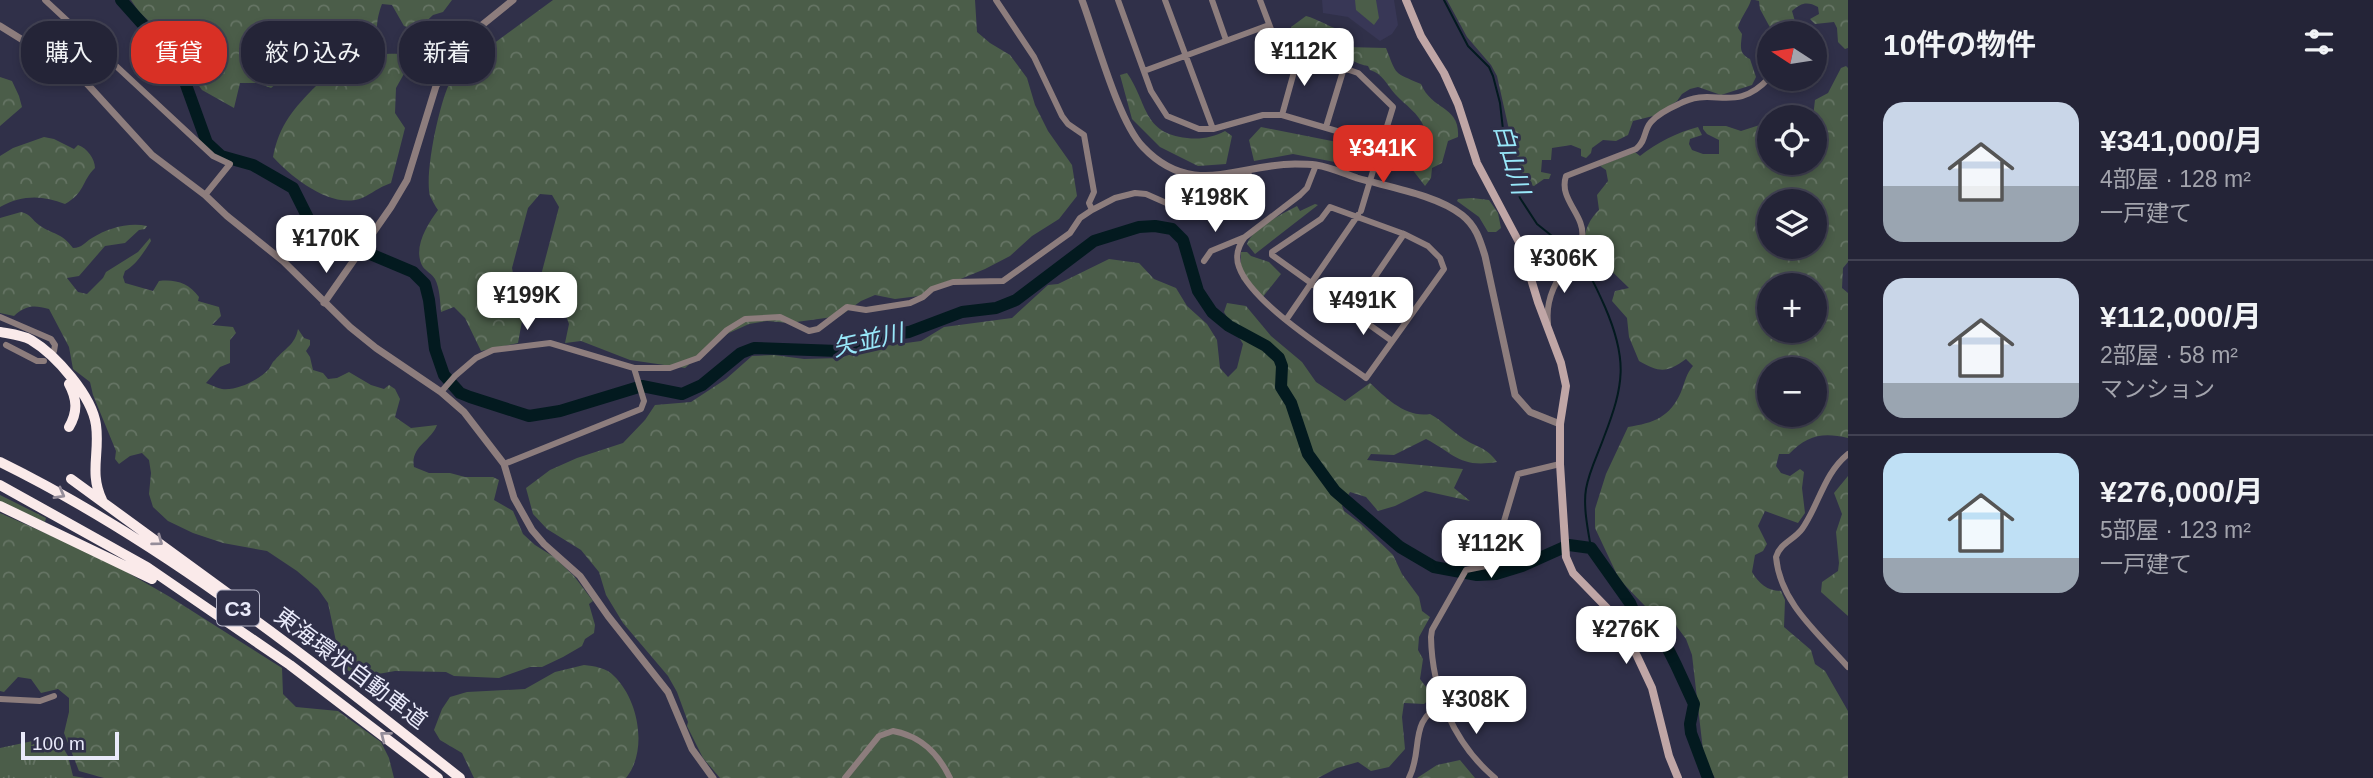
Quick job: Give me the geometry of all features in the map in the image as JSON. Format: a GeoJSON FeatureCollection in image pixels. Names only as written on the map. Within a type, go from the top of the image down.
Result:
{"type":"FeatureCollection","features":[{"type":"Feature","properties":{"kind":"highway"},"geometry":{"type":"LineString","coordinates":[[0,332],[29,339],[44,349],[69,375],[89,405],[96,426],[94,479],[103,501]]}},
{"type":"Feature","properties":{"kind":"highway"},"geometry":{"type":"LineString","coordinates":[[3,343],[16,341],[35,347],[66,377],[76,401],[74,419],[69,427]]}},
{"type":"Feature","properties":{"kind":"highway","name":"東海環状自動車道"},"geometry":{"type":"LineString","coordinates":[[0,462],[72,500],[128,534],[225,599],[460,778]]}},
{"type":"Feature","properties":{"kind":"highway"},"geometry":{"type":"LineString","coordinates":[[71,479],[211,579],[299,653]]}},
{"type":"Feature","properties":{"kind":"highway","name":"東海環状自動車道"},"geometry":{"type":"LineString","coordinates":[[0,485],[147,568],[290,665],[438,778]]}},
{"type":"Feature","properties":{"kind":"highway"},"geometry":{"type":"LineString","coordinates":[[0,506],[137,570],[215,614]]}},
{"type":"Feature","properties":{"kind":"main road"},"geometry":{"type":"LineString","coordinates":[[1406,0],[1421,36],[1453,93],[1477,163],[1521,246],[1566,386],[1560,424],[1566,557],[1573,573],[1613,616],[1637,656],[1652,688],[1669,756],[1678,778]]}},
{"type":"Feature","properties":{"kind":"street"},"geometry":{"type":"LineString","coordinates":[[45,0],[213,156],[230,164],[205,195]]}},
{"type":"Feature","properties":{"kind":"street"},"geometry":{"type":"LineString","coordinates":[[324,303],[407,180],[436,86],[456,49],[513,0]]}},
{"type":"Feature","properties":{"kind":"street"},"geometry":{"type":"LineString","coordinates":[[996,0],[1034,57],[1062,117],[1084,135],[1094,192],[1089,203],[1092,209]]}},
{"type":"Feature","properties":{"kind":"street"},"geometry":{"type":"LineString","coordinates":[[1083,0],[1133,135],[1160,162],[1182,172],[1203,177],[1276,165],[1316,165],[1445,205],[1465,217],[1479,236],[1485,256],[1516,395],[1530,412],[1560,424]]}},
{"type":"Feature","properties":{"kind":"street"},"geometry":{"type":"LineString","coordinates":[[1118,0],[1144,71],[1159,106],[1167,116],[1199,129],[1213,129],[1263,115],[1282,115],[1326,127],[1380,147]]}},
{"type":"Feature","properties":{"kind":"street"},"geometry":{"type":"LineString","coordinates":[[1165,0],[1213,129]]}},
{"type":"Feature","properties":{"kind":"street"},"geometry":{"type":"LineString","coordinates":[[1212,0],[1226,40]]}},
{"type":"Feature","properties":{"kind":"street"},"geometry":{"type":"LineString","coordinates":[[1260,0],[1274,37],[1283,48],[1359,73],[1393,107],[1359,214],[1286,320]]}},
{"type":"Feature","properties":{"kind":"street"},"geometry":{"type":"LineString","coordinates":[[1144,71],[1269,25]]}},
{"type":"Feature","properties":{"kind":"street"},"geometry":{"type":"LineString","coordinates":[[0,26],[79,75],[152,155],[205,195],[283,261],[324,303],[376,348],[441,392],[464,412],[504,464],[514,498],[532,530],[580,576],[668,692],[692,748],[713,778]]}},
{"type":"Feature","properties":{"kind":"street"},"geometry":{"type":"LineString","coordinates":[[1282,115],[1299,54]]}},
{"type":"Feature","properties":{"kind":"street"},"geometry":{"type":"LineString","coordinates":[[1326,127],[1344,68]]}},
{"type":"Feature","properties":{"kind":"street"},"geometry":{"type":"LineString","coordinates":[[1550,331],[1547,308],[1550,291],[1578,249],[1583,233],[1563,190],[1566,176],[1636,149],[1643,143],[1651,122],[1681,102],[1702,97],[1738,98],[1757,90]]}},
{"type":"Feature","properties":{"kind":"street"},"geometry":{"type":"LineString","coordinates":[[1204,261],[1211,251],[1245,237],[1300,195],[1307,188],[1316,165]]}},
{"type":"Feature","properties":{"kind":"street"},"geometry":{"type":"LineString","coordinates":[[441,392],[476,358],[493,350],[550,343],[634,368],[670,368],[693,360],[727,330],[745,319],[780,317],[808,331],[818,328],[847,307],[866,310],[910,303],[946,283],[1003,281],[1070,233],[1092,209],[1115,198],[1135,193],[1146,194],[1180,209],[1212,218],[1224,214],[1238,202],[1251,184],[1248,171]]}},
{"type":"Feature","properties":{"kind":"street"},"geometry":{"type":"LineString","coordinates":[[1245,237],[1239,246],[1237,260],[1240,270],[1266,302],[1286,320],[1366,377],[1392,341],[1444,269],[1436,252],[1359,214],[1330,207],[1321,219],[1273,250],[1272,255],[1392,341]]}},
{"type":"Feature","properties":{"kind":"street"},"geometry":{"type":"LineString","coordinates":[[1350,312],[1404,234]]}},
{"type":"Feature","properties":{"kind":"street"},"geometry":{"type":"LineString","coordinates":[[0,317],[51,339],[55,345],[54,351]]}},
{"type":"Feature","properties":{"kind":"street"},"geometry":{"type":"LineString","coordinates":[[3,343],[44,362]]}},
{"type":"Feature","properties":{"kind":"street"},"geometry":{"type":"LineString","coordinates":[[504,464],[641,409],[644,401],[634,368]]}},
{"type":"Feature","properties":{"kind":"street"},"geometry":{"type":"LineString","coordinates":[[1848,454],[1840,460],[1824,485],[1803,527],[1779,549],[1776,560],[1787,594],[1811,626],[1848,667]]}},
{"type":"Feature","properties":{"kind":"street"},"geometry":{"type":"LineString","coordinates":[[1495,778],[1484,769],[1463,742],[1444,704],[1435,682],[1431,661],[1432,630],[1466,570],[1491,565],[1518,474],[1560,464]]}},
{"type":"Feature","properties":{"kind":"street"},"geometry":{"type":"LineString","coordinates":[[0,699],[40,701],[54,696]]}},
{"type":"Feature","properties":{"kind":"street"},"geometry":{"type":"LineString","coordinates":[[1409,778],[1414,768],[1423,719],[1436,707],[1444,704]]}},
{"type":"Feature","properties":{"kind":"street"},"geometry":{"type":"LineString","coordinates":[[845,778],[880,736],[890,731],[926,744],[942,762],[950,778]]}},
{"type":"Feature","properties":{"kind":"shaded area"},"geometry":{"type":"Polygon","coordinates":[[[1322,0],[1394,0],[1398,25],[1392,34],[1380,41],[1348,17],[1323,13],[1322,0]]]}},
{"type":"Feature","properties":{"kind":"green space"},"geometry":{"type":"Polygon","coordinates":[[[131,0],[452,0],[443,12],[433,15],[427,21],[401,21],[392,5],[382,4],[378,21],[241,21],[241,83],[234,108],[202,90],[198,84],[227,84],[227,21],[149,21],[131,0]]]}},
{"type":"Feature","properties":{"kind":"green space"},"geometry":{"type":"Polygon","coordinates":[[[553,0],[975,0],[977,32],[1010,55],[1027,78],[1035,105],[1048,131],[1072,165],[1077,196],[1059,219],[1032,236],[1010,256],[985,269],[919,296],[895,299],[875,295],[840,316],[789,323],[767,321],[749,324],[718,338],[685,368],[630,360],[581,341],[565,343],[569,324],[562,305],[548,297],[540,279],[559,207],[552,195],[540,194],[528,208],[512,268],[522,321],[518,343],[481,351],[465,318],[454,307],[441,312],[437,283],[423,267],[419,253],[422,237],[438,210],[430,196],[429,171],[434,136],[447,88],[449,84],[495,84],[495,43],[553,0]]]}},
{"type":"Feature","properties":{"kind":"green space"},"geometry":{"type":"Polygon","coordinates":[[[1355,0],[1376,0],[1379,18],[1374,25],[1356,10],[1355,0]]]}},
{"type":"Feature","properties":{"kind":"green space"},"geometry":{"type":"Polygon","coordinates":[[[1447,0],[1751,0],[1738,28],[1742,34],[1742,52],[1750,59],[1756,77],[1752,85],[1721,95],[1698,87],[1690,89],[1657,115],[1633,121],[1628,135],[1616,141],[1603,140],[1592,148],[1586,158],[1581,156],[1581,149],[1571,145],[1552,148],[1551,160],[1542,160],[1541,172],[1551,174],[1549,179],[1544,179],[1534,186],[1525,183],[1510,134],[1497,76],[1467,37],[1447,0]]]}},
{"type":"Feature","properties":{"kind":"green space"},"geometry":{"type":"Polygon","coordinates":[[[1755,0],[1848,0],[1848,48],[1845,49],[1838,42],[1834,22],[1810,19],[1819,14],[1818,7],[1811,4],[1798,6],[1792,11],[1795,21],[1766,21],[1759,1],[1755,0]]]}},
{"type":"Feature","properties":{"kind":"green space"},"geometry":{"type":"Polygon","coordinates":[[[1306,16],[1338,29],[1336,45],[1320,47],[1300,36],[1292,39],[1291,27],[1306,16]]]}},
{"type":"Feature","properties":{"kind":"green space"},"geometry":{"type":"Polygon","coordinates":[[[1346,47],[1386,48],[1397,72],[1421,84],[1426,93],[1455,119],[1458,137],[1448,141],[1442,163],[1432,168],[1431,178],[1425,186],[1412,169],[1401,166],[1398,162],[1417,147],[1420,135],[1425,129],[1422,123],[1381,77],[1368,66],[1356,63],[1350,58],[1346,47]]]}},
{"type":"Feature","properties":{"kind":"green space"},"geometry":{"type":"Polygon","coordinates":[[[385,53],[399,54],[395,113],[405,128],[391,183],[362,198],[350,201],[338,199],[313,190],[290,174],[273,157],[288,118],[315,84],[385,84],[385,53]]]}},
{"type":"Feature","properties":{"kind":"green space"},"geometry":{"type":"Polygon","coordinates":[[[1846,66],[1848,262],[1843,268],[1842,288],[1848,293],[1848,438],[1823,435],[1809,439],[1789,454],[1779,454],[1776,466],[1781,473],[1790,476],[1800,469],[1804,472],[1802,488],[1805,513],[1798,523],[1765,511],[1758,526],[1767,544],[1763,551],[1755,555],[1752,572],[1764,586],[1781,591],[1785,600],[1784,627],[1811,650],[1815,664],[1825,671],[1848,711],[1848,778],[1715,778],[1704,759],[1692,655],[1686,639],[1674,623],[1661,619],[1619,579],[1595,528],[1595,509],[1606,474],[1628,427],[1653,421],[1666,413],[1677,401],[1693,366],[1686,359],[1663,370],[1639,361],[1629,337],[1627,318],[1612,301],[1615,291],[1629,288],[1594,254],[1585,250],[1585,234],[1599,210],[1597,195],[1608,181],[1606,170],[1600,166],[1635,152],[1640,156],[1660,142],[1698,127],[1702,135],[1690,139],[1692,150],[1703,154],[1719,154],[1719,140],[1707,134],[1703,126],[1726,126],[1741,131],[1757,126],[1757,175],[1827,175],[1827,105],[1814,105],[1815,100],[1828,93],[1841,68],[1846,66]]]}},
{"type":"Feature","properties":{"kind":"green space"},"geometry":{"type":"Polygon","coordinates":[[[1127,73],[1148,115],[1162,130],[1192,139],[1207,138],[1225,131],[1232,136],[1226,164],[1198,166],[1160,147],[1132,119],[1120,75],[1127,73]]]}},
{"type":"Feature","properties":{"kind":"green space"},"geometry":{"type":"Polygon","coordinates":[[[0,77],[12,81],[22,107],[0,126],[0,77]]]}},
{"type":"Feature","properties":{"kind":"green space"},"geometry":{"type":"Polygon","coordinates":[[[1261,127],[1342,143],[1365,151],[1361,167],[1293,154],[1254,161],[1249,140],[1261,127]]]}},
{"type":"Feature","properties":{"kind":"green space"},"geometry":{"type":"Polygon","coordinates":[[[44,137],[74,149],[78,145],[81,146],[92,158],[95,168],[76,196],[65,204],[32,198],[16,200],[0,207],[0,156],[13,148],[44,137]]]}},
{"type":"Feature","properties":{"kind":"green space"},"geometry":{"type":"Polygon","coordinates":[[[1472,198],[1489,200],[1498,213],[1501,228],[1496,232],[1488,232],[1479,217],[1457,201],[1472,198]]]}},
{"type":"Feature","properties":{"kind":"green space"},"geometry":{"type":"Polygon","coordinates":[[[1318,205],[1255,254],[1247,244],[1255,232],[1276,217],[1297,206],[1300,211],[1318,205]]]}},
{"type":"Feature","properties":{"kind":"green space"},"geometry":{"type":"Polygon","coordinates":[[[21,212],[61,236],[73,248],[112,229],[126,225],[147,226],[125,243],[105,246],[79,276],[67,278],[78,292],[87,294],[106,272],[138,252],[150,238],[151,241],[140,258],[125,271],[125,283],[153,291],[159,281],[181,283],[195,292],[199,297],[198,301],[219,307],[221,316],[212,325],[233,327],[236,333],[230,340],[230,363],[220,367],[206,383],[220,389],[228,389],[254,381],[269,369],[292,343],[298,329],[304,338],[310,340],[306,351],[313,370],[323,373],[328,379],[349,372],[371,385],[384,389],[389,385],[395,389],[400,399],[395,417],[411,428],[437,425],[415,454],[414,467],[429,473],[493,477],[499,480],[494,500],[513,511],[523,534],[574,576],[593,601],[589,604],[595,625],[594,633],[585,639],[582,646],[542,667],[530,667],[499,678],[454,676],[446,672],[395,671],[361,677],[347,670],[339,656],[328,603],[318,589],[297,571],[267,551],[223,543],[193,533],[168,521],[153,507],[149,494],[149,460],[142,453],[130,456],[119,464],[115,459],[116,451],[90,382],[73,369],[69,347],[49,309],[30,307],[14,316],[0,313],[0,218],[21,212]]]}},
{"type":"Feature","properties":{"kind":"green space"},"geometry":{"type":"Polygon","coordinates":[[[1241,252],[1269,262],[1281,274],[1262,298],[1241,279],[1241,252]]]}},
{"type":"Feature","properties":{"kind":"green space"},"geometry":{"type":"Polygon","coordinates":[[[1109,259],[1139,263],[1154,279],[1176,288],[1187,306],[1207,324],[1217,340],[1220,368],[1228,377],[1237,368],[1243,344],[1224,312],[1227,303],[1246,306],[1271,336],[1302,362],[1316,382],[1345,401],[1370,383],[1405,410],[1435,417],[1497,462],[1465,461],[1426,439],[1394,455],[1371,454],[1367,460],[1463,469],[1454,488],[1470,501],[1425,491],[1378,511],[1366,497],[1350,492],[1342,506],[1344,511],[1393,555],[1402,574],[1419,597],[1422,611],[1430,617],[1419,637],[1418,650],[1423,659],[1420,679],[1431,698],[1424,704],[1404,703],[1402,717],[1405,749],[1389,767],[1371,771],[1358,762],[1337,768],[1318,778],[720,778],[703,758],[687,726],[677,692],[668,676],[623,623],[606,595],[599,572],[581,550],[547,529],[533,514],[526,488],[550,470],[623,443],[655,405],[691,402],[726,379],[752,356],[840,358],[869,348],[921,341],[944,327],[1012,318],[1048,285],[1058,284],[1109,259]]]}},
{"type":"Feature","properties":{"kind":"green space"},"geometry":{"type":"Polygon","coordinates":[[[1848,476],[1848,616],[1821,592],[1822,582],[1838,571],[1836,532],[1842,514],[1834,493],[1848,476]]]}},
{"type":"Feature","properties":{"kind":"green space"},"geometry":{"type":"Polygon","coordinates":[[[0,495],[46,518],[45,522],[0,503],[0,495]]]}},
{"type":"Feature","properties":{"kind":"green space"},"geometry":{"type":"Polygon","coordinates":[[[0,513],[104,559],[282,668],[283,694],[296,707],[338,711],[381,742],[394,778],[104,778],[79,771],[64,733],[69,698],[58,689],[41,693],[31,679],[18,677],[4,692],[0,691],[0,513]]]}},
{"type":"Feature","properties":{"kind":"green space"},"geometry":{"type":"Polygon","coordinates":[[[584,665],[611,673],[630,698],[638,726],[638,740],[633,767],[626,778],[474,778],[462,753],[440,740],[434,730],[450,697],[467,692],[525,689],[555,672],[584,665]]]}},
{"type":"Feature","properties":{"kind":"green space"},"geometry":{"type":"Polygon","coordinates":[[[56,736],[68,756],[73,776],[85,778],[0,778],[0,748],[56,736]]]}},
{"type":"Feature","properties":{"kind":"green space"},"geometry":{"type":"Polygon","coordinates":[[[1460,760],[1475,778],[1417,778],[1437,765],[1460,760]]]}},
{"type":"Feature","properties":{"kind":"waterway","name":"矢並川"},"geometry":{"type":"LineString","coordinates":[[121,0],[172,57],[181,71],[207,143],[221,156],[253,165],[293,188],[312,226],[323,237],[337,240],[413,272],[425,284],[435,349],[444,375],[460,393],[529,416],[560,411],[642,386],[682,394],[702,385],[741,353],[754,348],[838,351],[868,338],[909,332],[962,312],[996,308],[1016,300],[1094,241],[1139,227],[1172,229],[1183,240],[1198,291],[1212,312],[1229,326],[1266,346],[1279,358],[1282,366],[1281,387],[1291,403],[1308,454],[1335,491],[1400,547],[1434,567],[1477,575],[1496,574],[1522,566],[1569,545],[1591,548],[1630,603],[1637,619],[1665,643],[1694,704],[1691,733],[1708,778]]}},
{"type":"Feature","properties":{"kind":"waterway","name":"白山川"},"geometry":{"type":"LineString","coordinates":[[1444,0],[1468,46],[1489,67],[1493,76],[1500,103],[1506,156],[1520,198],[1537,224],[1572,252]]}},
{"type":"Feature","properties":{"kind":"waterway","name":"白山川"},"geometry":{"type":"LineString","coordinates":[[1576,256],[1589,274],[1605,307],[1617,342],[1621,372],[1611,419],[1586,489],[1585,511],[1591,548]]}}]}
